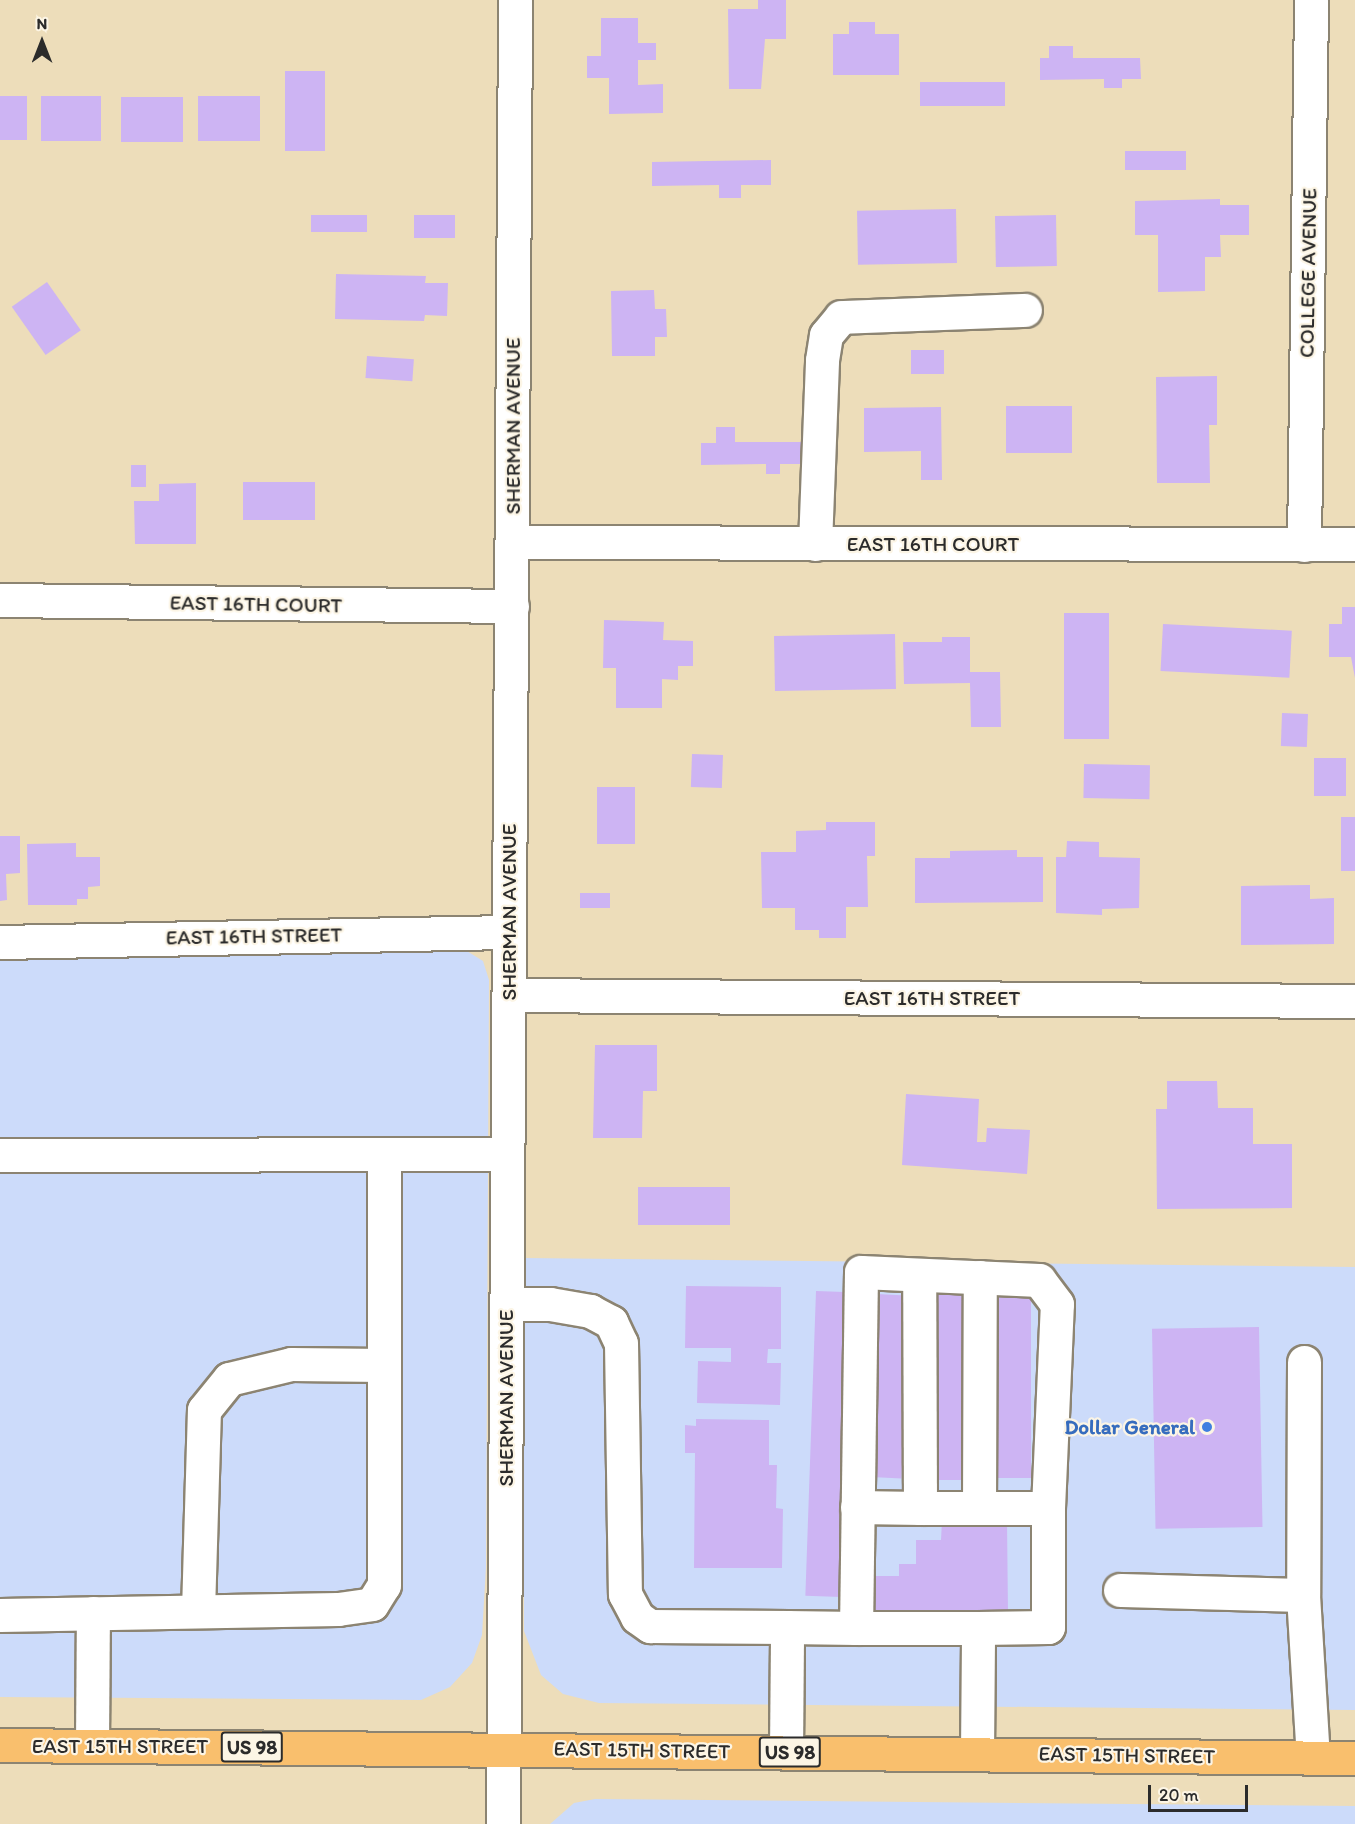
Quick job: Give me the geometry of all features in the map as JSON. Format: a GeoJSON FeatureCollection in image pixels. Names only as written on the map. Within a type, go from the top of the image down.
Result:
{"type":"FeatureCollection","features":[{"type":"Feature","properties":{"kind":"main road","name":"EAST 15TH STREET"},"geometry":{"type":"LineString","coordinates":[[0,1745],[1355,1758]]}},
{"type":"Feature","properties":{"kind":"street","name":"SHERMAN AVENUE"},"geometry":{"type":"LineString","coordinates":[[503,1824],[515,0]]}},
{"type":"Feature","properties":{"kind":"street","name":"COLLEGE AVENUE"},"geometry":{"type":"LineString","coordinates":[[1304,545],[1311,0]]}},
{"type":"Feature","properties":{"kind":"street"},"geometry":{"type":"LineString","coordinates":[[815,544],[822,360],[826,335],[841,317],[1025,310]]}},
{"type":"Feature","properties":{"kind":"street","name":"EAST 16TH COURT"},"geometry":{"type":"LineString","coordinates":[[512,542],[1355,544]]}},
{"type":"Feature","properties":{"kind":"street","name":"EAST 16TH COURT"},"geometry":{"type":"LineString","coordinates":[[0,600],[512,606]]}},
{"type":"Feature","properties":{"kind":"street","name":"EAST 16TH STREET"},"geometry":{"type":"LineString","coordinates":[[0,942],[509,932]]}},
{"type":"Feature","properties":{"kind":"street","name":"EAST 16TH STREET"},"geometry":{"type":"LineString","coordinates":[[508,995],[1355,1001]]}},
{"type":"Feature","properties":{"kind":"street"},"geometry":{"type":"LineString","coordinates":[[0,1155],[507,1154]]}},
{"type":"Feature","properties":{"kind":"street"},"geometry":{"type":"LineString","coordinates":[[0,1615],[338,1609],[372,1604],[384,1585],[384,1155]]}},
{"type":"Feature","properties":{"kind":"street"},"geometry":{"type":"LineString","coordinates":[[507,1304],[550,1304],[590,1311],[611,1322],[621,1343],[625,1594],[637,1617],[650,1626],[856,1628],[1048,1627],[1048,1508],[1058,1304],[1039,1280],[861,1272],[856,1628]]}},
{"type":"Feature","properties":{"kind":"street"},"geometry":{"type":"LineString","coordinates":[[919,1275],[920,1508]]}},
{"type":"Feature","properties":{"kind":"street"},"geometry":{"type":"LineString","coordinates":[[980,1277],[980,1508]]}},
{"type":"Feature","properties":{"kind":"street"},"geometry":{"type":"LineString","coordinates":[[1304,1362],[1303,1595],[1313,1757]]}},
{"type":"Feature","properties":{"kind":"street"},"geometry":{"type":"LineString","coordinates":[[198,1611],[204,1410],[229,1379],[291,1364],[384,1365]]}},
{"type":"Feature","properties":{"kind":"street"},"geometry":{"type":"LineString","coordinates":[[857,1507],[1048,1508]]}},
{"type":"Feature","properties":{"kind":"street"},"geometry":{"type":"LineString","coordinates":[[1120,1590],[1303,1595]]}},
{"type":"Feature","properties":{"kind":"street"},"geometry":{"type":"LineString","coordinates":[[92,1746],[93,1613]]}},
{"type":"Feature","properties":{"kind":"street"},"geometry":{"type":"LineString","coordinates":[[786,1752],[787,1627]]}},
{"type":"Feature","properties":{"kind":"street"},"geometry":{"type":"LineString","coordinates":[[977,1753],[978,1628]]}},
{"type":"Feature","properties":{"kind":"shaded area"},"geometry":{"type":"Polygon","coordinates":[[[462,948],[483,961],[489,980],[486,1567],[482,1635],[472,1663],[450,1687],[421,1700],[0,1697],[0,951],[462,948]]]}},
{"type":"Feature","properties":{"kind":"shaded area"},"geometry":{"type":"Polygon","coordinates":[[[523,1258],[1355,1267],[1355,1710],[599,1703],[563,1694],[541,1675],[524,1631],[523,1258]]]}},
{"type":"Feature","properties":{"kind":"shaded area"},"geometry":{"type":"Polygon","coordinates":[[[595,1799],[1355,1806],[1355,1824],[550,1824],[574,1803],[595,1799]]]}},
{"type":"Feature","properties":{"kind":"building"},"geometry":{"type":"Polygon","coordinates":[[[758,0],[786,0],[786,39],[765,39],[761,89],[729,89],[728,9],[758,9],[758,0]]]}},
{"type":"Feature","properties":{"kind":"building"},"geometry":{"type":"Polygon","coordinates":[[[601,18],[638,18],[638,43],[656,43],[656,60],[638,60],[638,85],[663,84],[663,113],[609,114],[609,78],[587,78],[587,56],[601,56],[601,18]]]}},
{"type":"Feature","properties":{"kind":"building"},"geometry":{"type":"Polygon","coordinates":[[[849,22],[875,22],[875,34],[899,34],[899,75],[833,75],[833,34],[849,34],[849,22]]]}},
{"type":"Feature","properties":{"kind":"building"},"geometry":{"type":"Polygon","coordinates":[[[1049,46],[1073,46],[1073,58],[1140,58],[1141,79],[1122,79],[1122,88],[1104,88],[1104,79],[1040,80],[1040,58],[1049,58],[1049,46]]]}},
{"type":"Feature","properties":{"kind":"building"},"geometry":{"type":"Polygon","coordinates":[[[285,71],[325,71],[325,151],[285,151],[285,71]]]}},
{"type":"Feature","properties":{"kind":"building"},"geometry":{"type":"Polygon","coordinates":[[[920,82],[1005,82],[1005,106],[920,106],[920,82]]]}},
{"type":"Feature","properties":{"kind":"building"},"geometry":{"type":"Polygon","coordinates":[[[0,96],[27,96],[27,140],[0,140],[0,96]]]}},
{"type":"Feature","properties":{"kind":"building"},"geometry":{"type":"Polygon","coordinates":[[[41,96],[101,96],[101,141],[41,141],[41,96]]]}},
{"type":"Feature","properties":{"kind":"building"},"geometry":{"type":"Polygon","coordinates":[[[198,96],[260,96],[260,141],[198,141],[198,96]]]}},
{"type":"Feature","properties":{"kind":"building"},"geometry":{"type":"Polygon","coordinates":[[[121,97],[183,97],[183,142],[121,142],[121,97]]]}},
{"type":"Feature","properties":{"kind":"building"},"geometry":{"type":"Polygon","coordinates":[[[1125,151],[1186,151],[1186,170],[1125,170],[1125,151]]]}},
{"type":"Feature","properties":{"kind":"building"},"geometry":{"type":"Polygon","coordinates":[[[771,160],[771,185],[741,185],[741,198],[719,198],[719,185],[652,186],[652,162],[771,160]]]}},
{"type":"Feature","properties":{"kind":"building"},"geometry":{"type":"Polygon","coordinates":[[[1220,199],[1220,205],[1249,205],[1249,235],[1220,235],[1221,257],[1205,257],[1205,291],[1158,292],[1158,235],[1135,235],[1135,201],[1220,199]]]}},
{"type":"Feature","properties":{"kind":"building"},"geometry":{"type":"Polygon","coordinates":[[[956,209],[957,263],[858,265],[857,211],[956,209]]]}},
{"type":"Feature","properties":{"kind":"building"},"geometry":{"type":"Polygon","coordinates":[[[311,215],[367,215],[367,232],[311,232],[311,215]]]}},
{"type":"Feature","properties":{"kind":"building"},"geometry":{"type":"Polygon","coordinates":[[[414,215],[455,215],[455,238],[414,238],[414,215]]]}},
{"type":"Feature","properties":{"kind":"building"},"geometry":{"type":"Polygon","coordinates":[[[1056,215],[1057,266],[996,267],[995,216],[1056,215]]]}},
{"type":"Feature","properties":{"kind":"building"},"geometry":{"type":"Polygon","coordinates":[[[336,274],[426,276],[425,283],[448,283],[447,316],[425,315],[424,321],[335,319],[336,274]]]}},
{"type":"Feature","properties":{"kind":"building"},"geometry":{"type":"Polygon","coordinates":[[[47,282],[81,330],[46,355],[12,307],[47,282]]]}},
{"type":"Feature","properties":{"kind":"building"},"geometry":{"type":"Polygon","coordinates":[[[654,290],[655,309],[666,309],[667,337],[655,337],[655,356],[612,356],[611,291],[654,290]]]}},
{"type":"Feature","properties":{"kind":"building"},"geometry":{"type":"Polygon","coordinates":[[[911,350],[944,350],[944,374],[911,374],[911,350]]]}},
{"type":"Feature","properties":{"kind":"building"},"geometry":{"type":"Polygon","coordinates":[[[367,356],[414,359],[412,381],[365,378],[367,356]]]}},
{"type":"Feature","properties":{"kind":"building"},"geometry":{"type":"Polygon","coordinates":[[[1217,376],[1217,425],[1209,425],[1210,483],[1157,483],[1156,377],[1217,376]]]}},
{"type":"Feature","properties":{"kind":"building"},"geometry":{"type":"Polygon","coordinates":[[[1006,406],[1072,406],[1072,453],[1006,453],[1006,406]]]}},
{"type":"Feature","properties":{"kind":"building"},"geometry":{"type":"Polygon","coordinates":[[[941,407],[942,480],[921,480],[921,451],[864,452],[864,408],[941,407]]]}},
{"type":"Feature","properties":{"kind":"building"},"geometry":{"type":"Polygon","coordinates":[[[716,427],[735,427],[735,442],[801,442],[801,464],[780,464],[780,474],[766,474],[766,464],[701,465],[701,443],[716,443],[716,427]]]}},
{"type":"Feature","properties":{"kind":"building"},"geometry":{"type":"Polygon","coordinates":[[[131,465],[146,465],[146,487],[131,487],[131,465]]]}},
{"type":"Feature","properties":{"kind":"building"},"geometry":{"type":"Polygon","coordinates":[[[243,482],[315,482],[315,520],[243,520],[243,482]]]}},
{"type":"Feature","properties":{"kind":"building"},"geometry":{"type":"Polygon","coordinates":[[[196,483],[196,544],[135,544],[134,501],[159,501],[159,484],[196,483]]]}},
{"type":"Feature","properties":{"kind":"building"},"geometry":{"type":"Polygon","coordinates":[[[1342,607],[1355,607],[1355,678],[1351,657],[1329,657],[1329,624],[1342,624],[1342,607]]]}},
{"type":"Feature","properties":{"kind":"building"},"geometry":{"type":"Polygon","coordinates":[[[1064,613],[1109,613],[1109,739],[1064,739],[1064,613]]]}},
{"type":"Feature","properties":{"kind":"building"},"geometry":{"type":"Polygon","coordinates":[[[604,620],[664,622],[663,640],[693,641],[693,666],[678,666],[678,680],[662,679],[662,708],[616,708],[616,668],[603,668],[604,620]]]}},
{"type":"Feature","properties":{"kind":"building"},"geometry":{"type":"Polygon","coordinates":[[[1163,624],[1292,631],[1289,678],[1161,671],[1163,624]]]}},
{"type":"Feature","properties":{"kind":"building"},"geometry":{"type":"Polygon","coordinates":[[[895,634],[896,689],[775,691],[774,636],[895,634]]]}},
{"type":"Feature","properties":{"kind":"building"},"geometry":{"type":"Polygon","coordinates":[[[942,637],[970,637],[970,672],[1000,672],[1001,727],[971,727],[970,683],[904,684],[903,642],[942,642],[942,637]]]}},
{"type":"Feature","properties":{"kind":"building"},"geometry":{"type":"Polygon","coordinates":[[[1282,713],[1308,714],[1307,747],[1281,746],[1282,713]]]}},
{"type":"Feature","properties":{"kind":"building"},"geometry":{"type":"Polygon","coordinates":[[[692,754],[723,755],[722,788],[691,787],[692,754]]]}},
{"type":"Feature","properties":{"kind":"building"},"geometry":{"type":"Polygon","coordinates":[[[1314,758],[1346,758],[1346,796],[1314,796],[1314,758]]]}},
{"type":"Feature","properties":{"kind":"building"},"geometry":{"type":"Polygon","coordinates":[[[1084,764],[1150,765],[1149,799],[1083,798],[1084,764]]]}},
{"type":"Feature","properties":{"kind":"building"},"geometry":{"type":"Polygon","coordinates":[[[597,787],[635,787],[635,844],[597,844],[597,787]]]}},
{"type":"Feature","properties":{"kind":"building"},"geometry":{"type":"Polygon","coordinates":[[[1341,817],[1355,817],[1355,871],[1341,871],[1341,817]]]}},
{"type":"Feature","properties":{"kind":"building"},"geometry":{"type":"Polygon","coordinates":[[[826,822],[875,822],[875,856],[867,856],[868,907],[846,907],[846,938],[819,938],[819,930],[795,930],[795,908],[762,908],[761,852],[796,852],[796,831],[826,830],[826,822]]]}},
{"type":"Feature","properties":{"kind":"building"},"geometry":{"type":"Polygon","coordinates":[[[0,836],[20,836],[20,873],[6,874],[7,900],[0,901],[0,836]]]}},
{"type":"Feature","properties":{"kind":"building"},"geometry":{"type":"Polygon","coordinates":[[[1067,841],[1099,842],[1099,857],[1140,858],[1139,908],[1102,909],[1102,915],[1056,913],[1056,857],[1066,857],[1067,841]]]}},
{"type":"Feature","properties":{"kind":"building"},"geometry":{"type":"Polygon","coordinates":[[[76,843],[76,857],[100,857],[100,886],[88,887],[88,899],[77,899],[77,905],[28,905],[27,844],[76,843]]]}},
{"type":"Feature","properties":{"kind":"building"},"geometry":{"type":"Polygon","coordinates":[[[1017,850],[1017,857],[1043,857],[1043,902],[915,903],[915,858],[950,858],[950,851],[1017,850]]]}},
{"type":"Feature","properties":{"kind":"building"},"geometry":{"type":"Polygon","coordinates":[[[1310,885],[1310,899],[1334,898],[1334,944],[1241,945],[1241,886],[1310,885]]]}},
{"type":"Feature","properties":{"kind":"building"},"geometry":{"type":"Polygon","coordinates":[[[580,893],[610,893],[610,908],[580,908],[580,893]]]}},
{"type":"Feature","properties":{"kind":"building"},"geometry":{"type":"Polygon","coordinates":[[[595,1045],[657,1045],[657,1091],[643,1091],[642,1138],[593,1138],[595,1045]]]}},
{"type":"Feature","properties":{"kind":"building"},"geometry":{"type":"Polygon","coordinates":[[[1167,1081],[1217,1081],[1218,1108],[1253,1108],[1253,1144],[1292,1144],[1292,1208],[1157,1209],[1156,1109],[1167,1109],[1167,1081]]]}},
{"type":"Feature","properties":{"kind":"building"},"geometry":{"type":"Polygon","coordinates":[[[906,1094],[979,1099],[977,1142],[986,1142],[987,1128],[1030,1130],[1027,1174],[902,1165],[906,1094]]]}},
{"type":"Feature","properties":{"kind":"building"},"geometry":{"type":"Polygon","coordinates":[[[638,1187],[730,1187],[730,1225],[638,1225],[638,1187]]]}},
{"type":"Feature","properties":{"kind":"building"},"geometry":{"type":"Polygon","coordinates":[[[686,1286],[781,1287],[781,1349],[768,1349],[767,1363],[781,1363],[780,1405],[697,1403],[698,1361],[731,1362],[731,1348],[685,1348],[686,1286]]]}},
{"type":"Feature","properties":{"kind":"building"},"geometry":{"type":"Polygon","coordinates":[[[994,1290],[1031,1290],[1031,1478],[994,1478],[994,1290]]]}},
{"type":"Feature","properties":{"kind":"building"},"geometry":{"type":"Polygon","coordinates":[[[816,1291],[852,1292],[841,1597],[805,1596],[816,1291]]]}},
{"type":"Feature","properties":{"kind":"building"},"geometry":{"type":"Polygon","coordinates":[[[932,1291],[974,1291],[974,1480],[932,1480],[932,1291]]]}},
{"type":"Feature","properties":{"kind":"building"},"geometry":{"type":"Polygon","coordinates":[[[876,1294],[911,1296],[901,1479],[866,1477],[876,1294]]]}},
{"type":"Feature","properties":{"kind":"building","name":"Dollar General"},"geometry":{"type":"Polygon","coordinates":[[[1259,1327],[1262,1527],[1156,1529],[1152,1329],[1259,1327]]]}},
{"type":"Feature","properties":{"kind":"building"},"geometry":{"type":"Polygon","coordinates":[[[696,1419],[769,1420],[769,1465],[777,1465],[776,1508],[783,1509],[782,1568],[694,1568],[695,1453],[685,1453],[685,1425],[696,1426],[696,1419]]]}},
{"type":"Feature","properties":{"kind":"building"},"geometry":{"type":"Polygon","coordinates":[[[942,1520],[1007,1521],[1008,1613],[875,1614],[875,1576],[899,1576],[899,1564],[916,1564],[916,1540],[941,1540],[942,1520]]]}},
{"type":"Feature","properties":{"kind":"place","name":"Dollar General"},"geometry":{"type":"Point","coordinates":[1207,1427]}}]}
